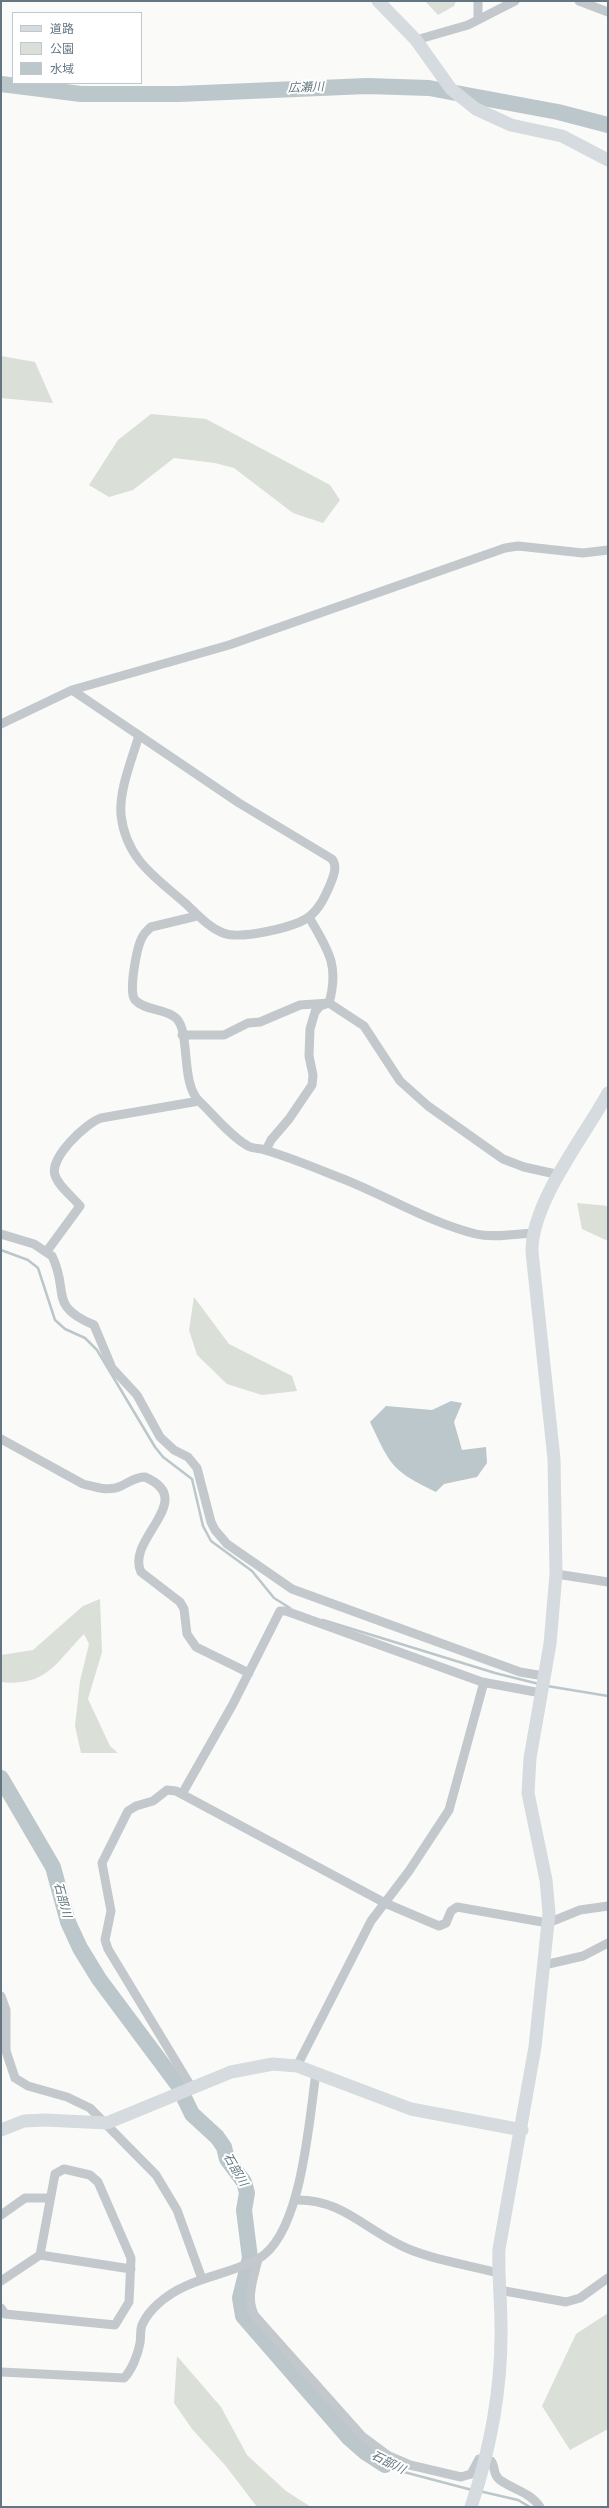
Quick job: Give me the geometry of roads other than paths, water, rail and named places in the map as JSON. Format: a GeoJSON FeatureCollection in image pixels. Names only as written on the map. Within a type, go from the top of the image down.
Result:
{"type":"FeatureCollection","features":[{"type":"Feature","properties":{"kind":"street"},"geometry":{"type":"LineString","coordinates":[[378,1],[416,40],[451,89],[476,109],[511,125],[562,136],[608,160]]}},
{"type":"Feature","properties":{"kind":"street"},"geometry":{"type":"LineString","coordinates":[[478,1],[478,18]]}},
{"type":"Feature","properties":{"kind":"street"},"geometry":{"type":"LineString","coordinates":[[416,40],[468,25],[478,18],[515,1]]}},
{"type":"Feature","properties":{"kind":"street"},"geometry":{"type":"LineString","coordinates":[[579,1],[608,12]]}},
{"type":"Feature","properties":{"kind":"street"},"geometry":{"type":"LineString","coordinates":[[1,724],[72,690],[229,645],[505,548],[518,546],[583,553],[608,550]]}},
{"type":"Feature","properties":{"kind":"street"},"geometry":{"type":"LineString","coordinates":[[72,690],[139,735],[239,803],[332,859],[335,865],[334,874],[323,899],[309,917],[263,933],[247,936],[223,933],[197,916],[148,872],[134,854],[124,827],[122,796],[139,735]]}},
{"type":"Feature","properties":{"kind":"street"},"geometry":{"type":"LineString","coordinates":[[197,916],[151,928],[146,931],[139,943],[132,986],[136,1001],[177,1019],[182,1035],[186,1070],[199,1101],[248,1146],[266,1150],[371,1190],[468,1231],[484,1235],[533,1233]]}},
{"type":"Feature","properties":{"kind":"street"},"geometry":{"type":"LineString","coordinates":[[309,917],[329,953],[333,964],[334,980],[329,1003]]}},
{"type":"Feature","properties":{"kind":"street"},"geometry":{"type":"LineString","coordinates":[[182,1035],[224,1035],[248,1023],[260,1022],[300,1005],[329,1003],[364,1026],[400,1081],[428,1106],[502,1159],[524,1167],[560,1175]]}},
{"type":"Feature","properties":{"kind":"street"},"geometry":{"type":"LineString","coordinates":[[266,1150],[271,1140],[289,1119],[312,1084],[314,1075],[309,1056],[310,1029],[315,1012],[320,1006],[329,1003]]}},
{"type":"Feature","properties":{"kind":"street"},"geometry":{"type":"LineString","coordinates":[[471,2507],[485,2459],[499,2364],[501,2326],[498,2273],[501,2239],[522,2130],[535,2047],[548,1923],[546,1880],[528,1792],[530,1758],[551,1634],[556,1574],[554,1459],[532,1252],[533,1233],[542,1204],[608,1093]]}},
{"type":"Feature","properties":{"kind":"street"},"geometry":{"type":"LineString","coordinates":[[47,1251],[80,1206],[56,1178],[54,1167],[59,1156],[84,1129],[94,1120],[101,1118],[199,1101]]}},
{"type":"Feature","properties":{"kind":"street"},"geometry":{"type":"LineString","coordinates":[[1,1234],[34,1244],[47,1251],[55,1262],[62,1297],[68,1311],[78,1318],[94,1325],[112,1368],[137,1395],[160,1437],[174,1450],[188,1457],[197,1468],[211,1522],[215,1530],[227,1544],[292,1590],[520,1672],[544,1676]]}},
{"type":"Feature","properties":{"kind":"street"},"geometry":{"type":"LineString","coordinates":[[1,1439],[89,1485],[114,1489],[131,1480],[145,1477],[162,1489],[165,1495],[164,1507],[141,1549],[138,1566],[141,1572],[180,1602],[184,1609],[187,1634],[196,1647],[249,1674]]}},
{"type":"Feature","properties":{"kind":"street"},"geometry":{"type":"LineString","coordinates":[[556,1574],[608,1582]]}},
{"type":"Feature","properties":{"kind":"street"},"geometry":{"type":"LineString","coordinates":[[182,1794],[249,1674],[277,1613],[283,1611],[484,1682],[541,1693]]}},
{"type":"Feature","properties":{"kind":"street"},"geometry":{"type":"LineString","coordinates":[[297,2066],[371,1921],[450,1810],[484,1682]]}},
{"type":"Feature","properties":{"kind":"street"},"geometry":{"type":"LineString","coordinates":[[192,2088],[108,1949],[105,1940],[111,1911],[101,1868],[104,1857],[128,1811],[136,1806],[153,1801],[170,1789],[385,1902],[439,1926],[446,1923],[454,1909],[460,1907],[548,1923],[580,1910],[608,1906]]}},
{"type":"Feature","properties":{"kind":"street"},"geometry":{"type":"LineString","coordinates":[[544,1966],[583,1956],[608,1943]]}},
{"type":"Feature","properties":{"kind":"street"},"geometry":{"type":"LineString","coordinates":[[1,1996],[6,2010],[6,2051],[16,2078],[28,2086],[78,2102],[90,2108],[156,2175],[177,2210],[202,2279]]}},
{"type":"Feature","properties":{"kind":"street"},"geometry":{"type":"LineString","coordinates":[[1,2130],[24,2121],[45,2120],[106,2123],[231,2072],[273,2064],[297,2066],[411,2108],[522,2130]]}},
{"type":"Feature","properties":{"kind":"street"},"geometry":{"type":"LineString","coordinates":[[1,2372],[124,2378],[129,2373],[140,2342],[142,2326],[150,2311],[165,2298],[202,2279],[252,2261],[278,2241],[296,2200],[316,2073]]}},
{"type":"Feature","properties":{"kind":"street"},"geometry":{"type":"LineString","coordinates":[[1,2308],[6,2314],[80,2320],[115,2325],[129,2302],[131,2258],[98,2182],[90,2175],[64,2169],[55,2174],[49,2198],[40,2254]]}},
{"type":"Feature","properties":{"kind":"street"},"geometry":{"type":"LineString","coordinates":[[1,2215],[25,2198],[49,2198]]}},
{"type":"Feature","properties":{"kind":"street"},"geometry":{"type":"LineString","coordinates":[[296,2200],[310,2201],[343,2209],[398,2245],[498,2273]]}},
{"type":"Feature","properties":{"kind":"street"},"geometry":{"type":"LineString","coordinates":[[1,2281],[40,2254],[131,2269]]}},
{"type":"Feature","properties":{"kind":"street"},"geometry":{"type":"LineString","coordinates":[[252,2261],[250,2296],[252,2310],[255,2316],[362,2436],[389,2456],[410,2465],[461,2477],[471,2474],[480,2459],[493,2462],[494,2473],[500,2480],[528,2495],[540,2507]]}},
{"type":"Feature","properties":{"kind":"street"},"geometry":{"type":"LineString","coordinates":[[499,2290],[566,2302],[580,2298],[608,2278]]}},
{"type":"Feature","properties":{"kind":"water"},"geometry":{"type":"Polygon","coordinates":[[[451,1401],[462,1403],[454,1422],[462,1450],[486,1447],[487,1463],[477,1477],[444,1484],[436,1492],[410,1478],[394,1465],[388,1458],[370,1422],[386,1406],[432,1410],[451,1401]]]}},
{"type":"Feature","properties":{"kind":"waterway","name":"広瀬川"},"geometry":{"type":"LineString","coordinates":[[1,84],[81,94],[179,94],[367,86],[429,88],[558,112],[608,125]]}},
{"type":"Feature","properties":{"kind":"waterway"},"geometry":{"type":"LineString","coordinates":[[1,1250],[28,1260],[38,1268],[55,1320],[65,1329],[85,1338],[97,1350],[155,1447],[163,1457],[192,1479],[203,1526],[211,1541],[252,1571],[274,1598],[290,1608]]}},
{"type":"Feature","properties":{"kind":"waterway"},"geometry":{"type":"LineString","coordinates":[[323,1620],[495,1673],[539,1684]]}},
{"type":"Feature","properties":{"kind":"waterway"},"geometry":{"type":"LineString","coordinates":[[547,1686],[608,1696]]}},
{"type":"Feature","properties":{"kind":"waterway","name":"石部川"},"geometry":{"type":"LineString","coordinates":[[1,1778],[53,1867],[68,1922],[80,1948],[99,1979],[178,2085],[192,2114],[217,2137],[224,2147],[227,2159],[244,2182],[247,2193],[244,2210],[250,2258],[240,2298],[243,2316],[349,2438],[365,2452],[385,2465]]}},
{"type":"Feature","properties":{"kind":"waterway","name":"石部川"},"geometry":{"type":"LineString","coordinates":[[385,2465],[400,2471],[472,2490]]}},
{"type":"Feature","properties":{"kind":"waterway","name":"石部川"},"geometry":{"type":"LineString","coordinates":[[479,2491],[518,2500],[530,2507]]}}]}
